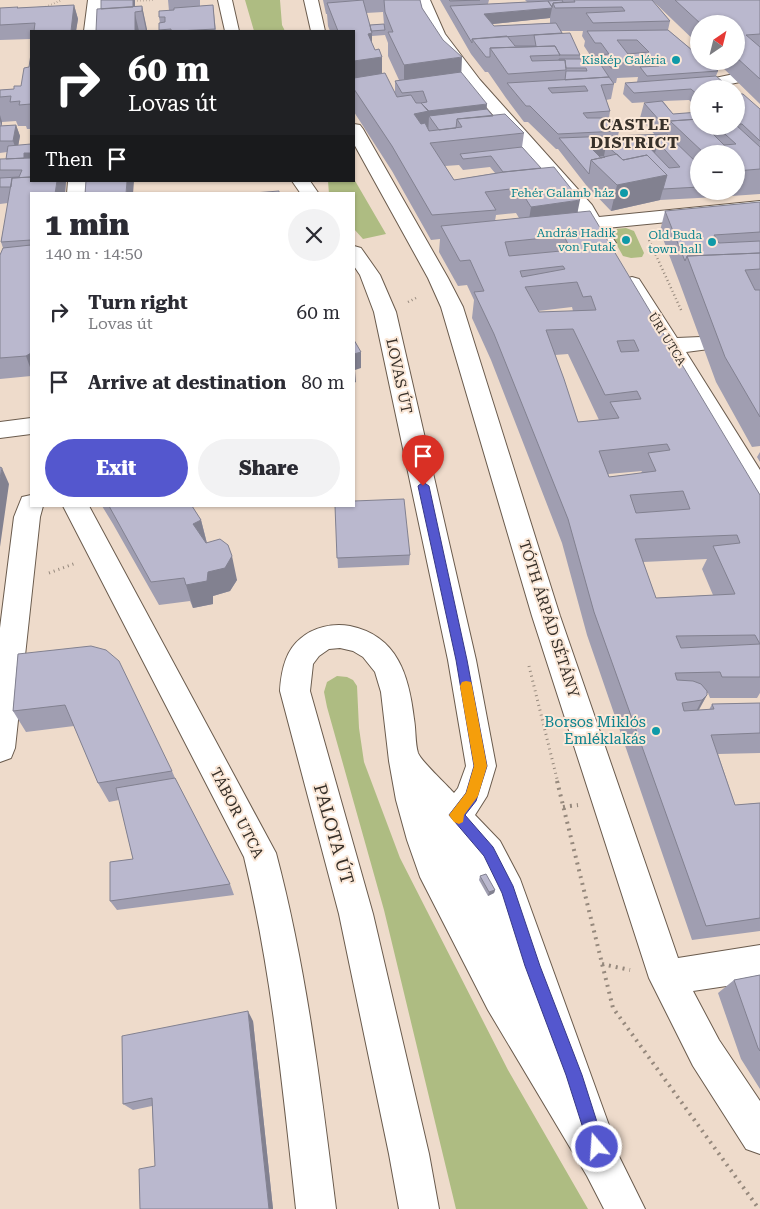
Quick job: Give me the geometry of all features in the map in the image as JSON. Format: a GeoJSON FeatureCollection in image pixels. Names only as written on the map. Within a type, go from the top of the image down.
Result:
{"type":"FeatureCollection","features":[{"type":"Feature","properties":{"kind":"street"},"geometry":{"type":"LineString","coordinates":[[225,0],[232,30]]}},
{"type":"Feature","properties":{"kind":"street"},"geometry":{"type":"LineString","coordinates":[[311,0],[318,30]]}},
{"type":"Feature","properties":{"kind":"street","name":"ÚRI UTCA"},"geometry":{"type":"LineString","coordinates":[[423,0],[438,34],[465,84],[585,209],[672,345],[750,454],[760,493]]}},
{"type":"Feature","properties":{"kind":"street"},"geometry":{"type":"LineString","coordinates":[[92,30],[95,2]]}},
{"type":"Feature","properties":{"kind":"street","name":"TÓTH ÁRPÁD SÉTÁNY"},"geometry":{"type":"LineString","coordinates":[[355,131],[429,247],[438,278],[452,307],[546,616],[667,978],[706,1053],[760,1135]]}},
{"type":"Feature","properties":{"kind":"street"},"geometry":{"type":"LineString","coordinates":[[564,233],[583,231],[594,223],[760,207]]}},
{"type":"Feature","properties":{"kind":"street","name":"LOVAS ÚT"},"geometry":{"type":"LineString","coordinates":[[355,253],[370,275],[385,312],[462,660],[481,766],[472,796],[438,824]]}},
{"type":"Feature","properties":{"kind":"street"},"geometry":{"type":"LineString","coordinates":[[672,345],[699,344]]}},
{"type":"Feature","properties":{"kind":"street"},"geometry":{"type":"LineString","coordinates":[[0,430],[30,426]]}},
{"type":"Feature","properties":{"kind":"street"},"geometry":{"type":"LineString","coordinates":[[0,748],[19,580],[27,517],[30,507]]}},
{"type":"Feature","properties":{"kind":"street","name":"TÁBOR UTCA"},"geometry":{"type":"LineString","coordinates":[[76,507],[260,853],[275,908],[294,1025],[316,1209]]}},
{"type":"Feature","properties":{"kind":"street","name":"PALOTA ÚT"},"geometry":{"type":"LineString","coordinates":[[419,1209],[409,1154],[356,914],[295,691],[295,676],[302,657],[316,643],[336,636],[350,637],[363,641],[374,649],[382,659],[391,677],[404,761],[438,824],[488,852],[508,891],[533,966],[574,1075],[602,1165]]}},
{"type":"Feature","properties":{"kind":"street","name":"PALOTA ÚT"},"geometry":{"type":"LineString","coordinates":[[438,824],[432,866],[496,991],[602,1165],[625,1209]]}},
{"type":"Feature","properties":{"kind":"street"},"geometry":{"type":"LineString","coordinates":[[667,978],[760,963]]}},
{"type":"Feature","properties":{"kind":"path"},"geometry":{"type":"LineString","coordinates":[[36,10],[62,0]]}},
{"type":"Feature","properties":{"kind":"path"},"geometry":{"type":"LineString","coordinates":[[95,2],[153,0]]}},
{"type":"Feature","properties":{"kind":"path"},"geometry":{"type":"LineString","coordinates":[[657,217],[648,238],[699,344]]}},
{"type":"Feature","properties":{"kind":"path"},"geometry":{"type":"LineString","coordinates":[[19,580],[64,569],[99,552]]}},
{"type":"Feature","properties":{"kind":"green space"},"geometry":{"type":"Polygon","coordinates":[[[245,0],[280,0],[282,25],[284,30],[254,30],[245,0]]]}},
{"type":"Feature","properties":{"kind":"green space"},"geometry":{"type":"Polygon","coordinates":[[[355,181],[386,234],[363,239],[355,230],[355,192],[329,192],[328,182],[355,181]]]}},
{"type":"Feature","properties":{"kind":"green space"},"geometry":{"type":"Polygon","coordinates":[[[626,228],[634,231],[644,253],[642,257],[631,258],[623,256],[610,233],[614,229],[626,228]]]}},
{"type":"Feature","properties":{"kind":"green space"},"geometry":{"type":"Polygon","coordinates":[[[337,676],[353,680],[357,686],[359,728],[364,762],[400,858],[508,1070],[588,1209],[456,1209],[384,910],[327,707],[324,692],[327,682],[337,676]]]}},
{"type":"Feature","properties":{"kind":"building"},"geometry":{"type":"Polygon","coordinates":[[[101,0],[133,0],[133,7],[101,9],[101,0]]]}},
{"type":"Feature","properties":{"kind":"building"},"geometry":{"type":"Polygon","coordinates":[[[363,0],[372,33],[368,34],[375,50],[379,49],[382,57],[355,61],[355,30],[338,30],[327,3],[363,0]]]}},
{"type":"Feature","properties":{"kind":"building"},"geometry":{"type":"Polygon","coordinates":[[[384,0],[420,0],[422,8],[443,40],[462,57],[404,65],[388,32],[393,32],[385,12],[384,0]]]}},
{"type":"Feature","properties":{"kind":"building"},"geometry":{"type":"Polygon","coordinates":[[[562,0],[563,2],[553,3],[552,7],[548,1],[562,0]]]}},
{"type":"Feature","properties":{"kind":"building"},"geometry":{"type":"Polygon","coordinates":[[[574,0],[652,0],[670,21],[593,23],[586,13],[625,11],[622,7],[555,8],[553,3],[575,2],[574,0]]]}},
{"type":"Feature","properties":{"kind":"building"},"geometry":{"type":"Polygon","coordinates":[[[675,0],[760,0],[760,34],[746,35],[760,47],[760,79],[745,65],[745,15],[691,15],[675,0]]]}},
{"type":"Feature","properties":{"kind":"building"},"geometry":{"type":"Polygon","coordinates":[[[548,1],[552,8],[484,14],[494,26],[556,23],[562,33],[472,39],[472,43],[450,6],[548,1]]]}},
{"type":"Feature","properties":{"kind":"building"},"geometry":{"type":"Polygon","coordinates":[[[74,5],[71,30],[34,30],[35,23],[0,25],[0,8],[74,5]]]}},
{"type":"Feature","properties":{"kind":"building"},"geometry":{"type":"Polygon","coordinates":[[[213,5],[215,29],[159,30],[159,23],[165,22],[165,17],[159,17],[159,11],[174,10],[174,8],[213,5]]]}},
{"type":"Feature","properties":{"kind":"building"},"geometry":{"type":"Polygon","coordinates":[[[142,6],[142,11],[135,12],[135,30],[96,30],[97,9],[142,6]]]}},
{"type":"Feature","properties":{"kind":"building"},"geometry":{"type":"Polygon","coordinates":[[[384,24],[385,30],[371,31],[370,25],[384,24]]]}},
{"type":"Feature","properties":{"kind":"building"},"geometry":{"type":"Polygon","coordinates":[[[668,30],[690,48],[690,70],[718,71],[647,76],[640,67],[659,66],[654,61],[616,63],[619,67],[611,68],[608,64],[604,65],[598,55],[609,54],[601,43],[595,43],[587,31],[668,30]],[[617,40],[628,54],[649,52],[637,40],[617,40]]]}},
{"type":"Feature","properties":{"kind":"building"},"geometry":{"type":"Polygon","coordinates":[[[570,33],[580,55],[560,55],[555,46],[490,48],[490,57],[486,57],[472,39],[507,36],[515,46],[536,46],[534,35],[570,33]]]}},
{"type":"Feature","properties":{"kind":"building"},"geometry":{"type":"Polygon","coordinates":[[[555,46],[560,55],[530,56],[532,61],[565,60],[566,70],[508,74],[490,48],[555,46]]]}},
{"type":"Feature","properties":{"kind":"building"},"geometry":{"type":"Polygon","coordinates":[[[559,59],[597,59],[609,77],[565,80],[566,71],[587,71],[586,68],[566,68],[565,60],[559,59]]]}},
{"type":"Feature","properties":{"kind":"building"},"geometry":{"type":"Polygon","coordinates":[[[30,60],[30,104],[19,105],[20,101],[10,102],[11,96],[0,97],[0,90],[14,89],[14,86],[21,86],[24,68],[29,67],[30,60]]]}},
{"type":"Feature","properties":{"kind":"building"},"geometry":{"type":"Polygon","coordinates":[[[461,72],[487,104],[428,111],[421,103],[427,102],[423,91],[402,93],[395,81],[461,72]]]}},
{"type":"Feature","properties":{"kind":"building"},"geometry":{"type":"Polygon","coordinates":[[[385,73],[397,97],[411,95],[416,103],[421,103],[429,111],[414,114],[421,124],[425,123],[429,131],[462,127],[457,119],[505,114],[524,133],[430,143],[454,180],[554,167],[580,200],[531,207],[519,188],[485,192],[496,210],[432,215],[392,146],[355,90],[355,78],[385,73]]]}},
{"type":"Feature","properties":{"kind":"building"},"geometry":{"type":"Polygon","coordinates":[[[716,76],[721,80],[690,80],[690,89],[634,93],[625,83],[716,76]]]}},
{"type":"Feature","properties":{"kind":"building"},"geometry":{"type":"Polygon","coordinates":[[[609,77],[614,84],[601,85],[610,111],[583,113],[587,118],[610,118],[619,131],[558,134],[530,106],[526,106],[507,83],[609,77]],[[585,86],[548,88],[552,93],[588,91],[585,86]]]}},
{"type":"Feature","properties":{"kind":"building"},"geometry":{"type":"Polygon","coordinates":[[[745,96],[760,109],[760,141],[745,127],[745,96]]]}},
{"type":"Feature","properties":{"kind":"building"},"geometry":{"type":"Polygon","coordinates":[[[662,101],[673,114],[690,113],[690,120],[670,121],[668,130],[644,103],[662,101]]]}},
{"type":"Feature","properties":{"kind":"building"},"geometry":{"type":"Polygon","coordinates":[[[487,109],[493,116],[457,119],[456,128],[439,130],[429,116],[487,109]]]}},
{"type":"Feature","properties":{"kind":"building"},"geometry":{"type":"Polygon","coordinates":[[[690,120],[690,135],[714,135],[724,145],[695,145],[670,121],[690,120]]]}},
{"type":"Feature","properties":{"kind":"building"},"geometry":{"type":"Polygon","coordinates":[[[16,125],[13,141],[0,141],[0,126],[16,125]]]}},
{"type":"Feature","properties":{"kind":"building"},"geometry":{"type":"Polygon","coordinates":[[[745,133],[760,147],[760,169],[745,170],[745,145],[724,145],[736,144],[726,135],[745,135],[745,133]]]}},
{"type":"Feature","properties":{"kind":"building"},"geometry":{"type":"Polygon","coordinates":[[[667,134],[690,156],[690,188],[663,189],[667,175],[647,155],[623,160],[606,145],[590,147],[601,158],[591,160],[589,174],[559,138],[667,134]],[[658,142],[646,144],[669,168],[680,167],[658,142]]]}},
{"type":"Feature","properties":{"kind":"building"},"geometry":{"type":"Polygon","coordinates":[[[30,144],[30,153],[24,153],[24,158],[6,159],[8,146],[30,144]]]}},
{"type":"Feature","properties":{"kind":"building"},"geometry":{"type":"Polygon","coordinates":[[[522,147],[541,168],[503,172],[491,156],[463,159],[460,154],[522,147]]]}},
{"type":"Feature","properties":{"kind":"building"},"geometry":{"type":"Polygon","coordinates":[[[617,154],[623,160],[647,155],[667,175],[617,185],[591,160],[617,154]]]}},
{"type":"Feature","properties":{"kind":"building"},"geometry":{"type":"Polygon","coordinates":[[[30,158],[30,177],[12,178],[11,187],[0,187],[0,178],[19,177],[22,170],[0,170],[0,159],[30,158]]]}},
{"type":"Feature","properties":{"kind":"building"},"geometry":{"type":"Polygon","coordinates":[[[30,177],[30,182],[57,182],[55,192],[30,192],[30,240],[1,242],[12,178],[30,177]]]}},
{"type":"Feature","properties":{"kind":"building"},"geometry":{"type":"Polygon","coordinates":[[[86,182],[127,182],[126,192],[85,192],[86,182]]]}},
{"type":"Feature","properties":{"kind":"building"},"geometry":{"type":"Polygon","coordinates":[[[760,202],[760,232],[714,235],[719,243],[760,241],[760,253],[687,256],[685,261],[665,211],[760,202]]]}},
{"type":"Feature","properties":{"kind":"building"},"geometry":{"type":"Polygon","coordinates":[[[590,211],[760,495],[760,644],[760,677],[722,677],[720,672],[675,673],[677,680],[693,681],[701,684],[707,691],[707,695],[702,700],[682,703],[684,711],[714,709],[712,704],[760,703],[760,733],[711,735],[735,805],[760,803],[760,918],[706,926],[594,612],[568,519],[494,334],[474,292],[484,291],[470,260],[460,261],[441,226],[590,211]],[[564,236],[505,242],[509,256],[571,250],[564,236]],[[563,266],[520,271],[522,277],[565,269],[563,266]],[[577,282],[525,287],[539,312],[596,310],[591,296],[583,297],[577,282]],[[573,329],[546,330],[578,422],[619,418],[610,402],[641,399],[637,391],[605,395],[573,329]],[[634,340],[617,341],[621,352],[639,351],[634,340]],[[667,444],[599,451],[609,477],[656,471],[648,453],[670,450],[667,444]],[[683,491],[630,495],[636,513],[690,509],[683,491]],[[737,535],[635,539],[656,598],[735,594],[713,546],[740,543],[737,535]],[[755,635],[676,636],[681,648],[760,644],[755,635]]]}},
{"type":"Feature","properties":{"kind":"building"},"geometry":{"type":"Polygon","coordinates":[[[30,245],[30,354],[26,356],[0,358],[0,255],[3,248],[30,245]]]}},
{"type":"Feature","properties":{"kind":"building"},"geometry":{"type":"Polygon","coordinates":[[[760,253],[760,269],[745,270],[755,290],[760,290],[760,417],[725,357],[687,256],[760,253]]]}},
{"type":"Feature","properties":{"kind":"building"},"geometry":{"type":"Polygon","coordinates":[[[355,342],[361,352],[355,354],[355,342]]]}},
{"type":"Feature","properties":{"kind":"building"},"geometry":{"type":"Polygon","coordinates":[[[404,499],[410,555],[337,558],[335,507],[355,507],[355,501],[404,499]]]}},
{"type":"Feature","properties":{"kind":"building"},"geometry":{"type":"Polygon","coordinates":[[[110,507],[193,507],[201,520],[193,524],[206,543],[220,539],[228,545],[232,556],[225,568],[208,572],[207,581],[186,585],[184,578],[151,582],[110,507]]]}},
{"type":"Feature","properties":{"kind":"building"},"geometry":{"type":"Polygon","coordinates":[[[91,646],[106,650],[119,661],[172,771],[98,783],[65,705],[13,711],[18,654],[91,646]]]}},
{"type":"Feature","properties":{"kind":"building"},"geometry":{"type":"Polygon","coordinates":[[[175,778],[230,884],[110,901],[110,862],[133,859],[116,788],[175,778]]]}},
{"type":"Feature","properties":{"kind":"building"},"geometry":{"type":"Polygon","coordinates":[[[486,874],[495,890],[489,892],[480,876],[486,874]]]}},
{"type":"Feature","properties":{"kind":"building"},"geometry":{"type":"Polygon","coordinates":[[[760,975],[760,1051],[734,980],[760,975]]]}},
{"type":"Feature","properties":{"kind":"building"},"geometry":{"type":"Polygon","coordinates":[[[248,1011],[269,1209],[140,1209],[139,1169],[155,1166],[152,1098],[123,1104],[122,1036],[248,1011]]]}},
{"type":"Feature","properties":{"kind":"slow traffic"},"geometry":{"type":"LineString","coordinates":[[459,818],[456,815],[472,796],[481,766],[466,686]]}},
{"type":"Feature","properties":{"kind":"place","name":"Kiskép Galéria"},"geometry":{"type":"Point","coordinates":[676,60]}},
{"type":"Feature","properties":{"kind":"place","name":"Fehér Galamb ház"},"geometry":{"type":"Point","coordinates":[624,193]}},
{"type":"Feature","properties":{"kind":"place","name":"András Hadik von Futak"},"geometry":{"type":"Point","coordinates":[626,240]}},
{"type":"Feature","properties":{"kind":"place","name":"Old Buda town hall"},"geometry":{"type":"Point","coordinates":[712,242]}},
{"type":"Feature","properties":{"kind":"place","name":"Borsos Miklós Emléklakás"},"geometry":{"type":"Point","coordinates":[656,731]}},
{"type":"Feature","properties":{"kind":"district","name":"CASTLE DISTRICT"},"geometry":{"type":"Point","coordinates":[635,133]}},
{"type":"Feature","properties":{"kind":"route"},"geometry":{"type":"LineString","coordinates":[[423,486],[462,660],[481,766],[472,796],[456,815],[488,852],[508,891],[533,966],[574,1075],[597,1147]]}}]}
